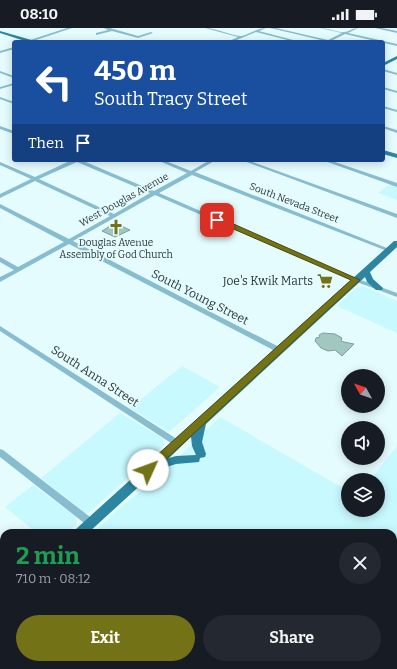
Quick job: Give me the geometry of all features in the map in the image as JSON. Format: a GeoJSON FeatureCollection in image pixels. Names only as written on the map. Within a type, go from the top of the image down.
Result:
{"type":"FeatureCollection","features":[{"type":"Feature","properties":{"kind":"main road"},"geometry":{"type":"LineString","coordinates":[[0,32],[28,40]]}},
{"type":"Feature","properties":{"kind":"main road"},"geometry":{"type":"LineString","coordinates":[[385,64],[397,58]]}},
{"type":"Feature","properties":{"kind":"main road"},"geometry":{"type":"LineString","coordinates":[[385,153],[397,156]]}},
{"type":"Feature","properties":{"kind":"main road"},"geometry":{"type":"LineString","coordinates":[[84,529],[397,243]]}},
{"type":"Feature","properties":{"kind":"main road"},"geometry":{"type":"LineString","coordinates":[[366,271],[370,280],[380,288]]}},
{"type":"Feature","properties":{"kind":"main road"},"geometry":{"type":"LineString","coordinates":[[151,467],[198,456],[196,440],[203,419]]}},
{"type":"Feature","properties":{"kind":"street"},"geometry":{"type":"LineString","coordinates":[[33,40],[69,28]]}},
{"type":"Feature","properties":{"kind":"street"},"geometry":{"type":"LineString","coordinates":[[106,28],[138,37],[151,33]]}},
{"type":"Feature","properties":{"kind":"street"},"geometry":{"type":"LineString","coordinates":[[97,34],[117,28]]}},
{"type":"Feature","properties":{"kind":"street"},"geometry":{"type":"LineString","coordinates":[[207,28],[242,37]]}},
{"type":"Feature","properties":{"kind":"street"},"geometry":{"type":"LineString","coordinates":[[234,40],[264,28]]}},
{"type":"Feature","properties":{"kind":"street"},"geometry":{"type":"LineString","coordinates":[[272,28],[319,40]]}},
{"type":"Feature","properties":{"kind":"street"},"geometry":{"type":"LineString","coordinates":[[322,28],[375,40]]}},
{"type":"Feature","properties":{"kind":"street"},"geometry":{"type":"LineString","coordinates":[[331,40],[356,28]]}},
{"type":"Feature","properties":{"kind":"street"},"geometry":{"type":"LineString","coordinates":[[377,28],[397,32]]}},
{"type":"Feature","properties":{"kind":"street"},"geometry":{"type":"LineString","coordinates":[[255,32],[290,40]]}},
{"type":"Feature","properties":{"kind":"street"},"geometry":{"type":"LineString","coordinates":[[385,42],[397,45]]}},
{"type":"Feature","properties":{"kind":"street"},"geometry":{"type":"LineString","coordinates":[[0,52],[12,49]]}},
{"type":"Feature","properties":{"kind":"street"},"geometry":{"type":"LineString","coordinates":[[385,71],[397,74]]}},
{"type":"Feature","properties":{"kind":"street"},"geometry":{"type":"LineString","coordinates":[[0,72],[12,76]]}},
{"type":"Feature","properties":{"kind":"street"},"geometry":{"type":"LineString","coordinates":[[0,88],[12,85]]}},
{"type":"Feature","properties":{"kind":"street"},"geometry":{"type":"LineString","coordinates":[[385,89],[397,92]]}},
{"type":"Feature","properties":{"kind":"street"},"geometry":{"type":"LineString","coordinates":[[0,98],[12,102]]}},
{"type":"Feature","properties":{"kind":"street"},"geometry":{"type":"LineString","coordinates":[[385,108],[397,111]]}},
{"type":"Feature","properties":{"kind":"street"},"geometry":{"type":"LineString","coordinates":[[0,127],[12,132]]}},
{"type":"Feature","properties":{"kind":"street"},"geometry":{"type":"LineString","coordinates":[[385,128],[397,132]]}},
{"type":"Feature","properties":{"kind":"street"},"geometry":{"type":"LineString","coordinates":[[0,135],[12,130]]}},
{"type":"Feature","properties":{"kind":"street"},"geometry":{"type":"LineString","coordinates":[[0,196],[72,162]]}},
{"type":"Feature","properties":{"kind":"street"},"geometry":{"type":"LineString","coordinates":[[81,162],[356,280],[397,295]]}},
{"type":"Feature","properties":{"kind":"street","name":"South Nevada Street"},"geometry":{"type":"LineString","coordinates":[[164,162],[389,250]]}},
{"type":"Feature","properties":{"kind":"street","name":"West Douglas Avenue"},"geometry":{"type":"LineString","coordinates":[[0,280],[210,162]]}},
{"type":"Feature","properties":{"kind":"street"},"geometry":{"type":"LineString","coordinates":[[248,162],[397,216]]}},
{"type":"Feature","properties":{"kind":"street"},"geometry":{"type":"LineString","coordinates":[[330,162],[397,185]]}},
{"type":"Feature","properties":{"kind":"street"},"geometry":{"type":"LineString","coordinates":[[0,163],[114,216]]}},
{"type":"Feature","properties":{"kind":"street","name":"South Young Street"},"geometry":{"type":"LineString","coordinates":[[0,206],[279,350]]}},
{"type":"Feature","properties":{"kind":"street"},"geometry":{"type":"LineString","coordinates":[[0,260],[18,270]]}},
{"type":"Feature","properties":{"kind":"street"},"geometry":{"type":"LineString","coordinates":[[356,280],[360,284],[397,300]]}},
{"type":"Feature","properties":{"kind":"street","name":"South Anna Street"},"geometry":{"type":"LineString","coordinates":[[0,328],[177,443]]}},
{"type":"Feature","properties":{"kind":"street"},"geometry":{"type":"LineString","coordinates":[[0,452],[91,523]]}},
{"type":"Feature","properties":{"kind":"shaded area"},"geometry":{"type":"Polygon","coordinates":[[[390,184],[397,186],[397,200],[378,193],[390,184]]]}},
{"type":"Feature","properties":{"kind":"shaded area"},"geometry":{"type":"Polygon","coordinates":[[[365,287],[397,301],[397,333],[337,306],[356,288],[365,287]]]}},
{"type":"Feature","properties":{"kind":"shaded area"},"geometry":{"type":"Polygon","coordinates":[[[182,366],[220,387],[169,432],[130,408],[182,366]]]}},
{"type":"Feature","properties":{"kind":"shaded area"},"geometry":{"type":"Polygon","coordinates":[[[120,413],[162,438],[164,445],[92,510],[85,513],[41,478],[120,413]]]}},
{"type":"Feature","properties":{"kind":"shaded area"},"geometry":{"type":"Polygon","coordinates":[[[220,417],[341,487],[341,517],[385,517],[385,473],[376,473],[382,465],[385,465],[385,461],[397,446],[397,529],[97,529],[122,506],[154,481],[220,417]]]}},
{"type":"Feature","properties":{"kind":"shaded area"},"geometry":{"type":"Polygon","coordinates":[[[33,485],[76,517],[77,524],[71,529],[32,529],[5,507],[33,485]]]}},
{"type":"Feature","properties":{"kind":"building","name":"Douglas Avenue Assembly of God Church"},"geometry":{"type":"Polygon","coordinates":[[[115,223],[130,230],[115,237],[102,231],[115,223]]]}},
{"type":"Feature","properties":{"kind":"building"},"geometry":{"type":"Polygon","coordinates":[[[323,333],[335,334],[342,338],[341,341],[354,344],[342,356],[335,350],[328,351],[321,348],[315,341],[316,338],[320,337],[319,335],[323,333]]]}},
{"type":"Feature","properties":{"kind":"place","name":"Douglas Avenue Assembly of God Church"},"geometry":{"type":"Point","coordinates":[116,227]}},
{"type":"Feature","properties":{"kind":"place","name":"Joe's Kwik Marts"},"geometry":{"type":"Point","coordinates":[325,281]}},
{"type":"Feature","properties":{"kind":"route"},"geometry":{"type":"LineString","coordinates":[[148,470],[356,280],[217,220]]}}]}
